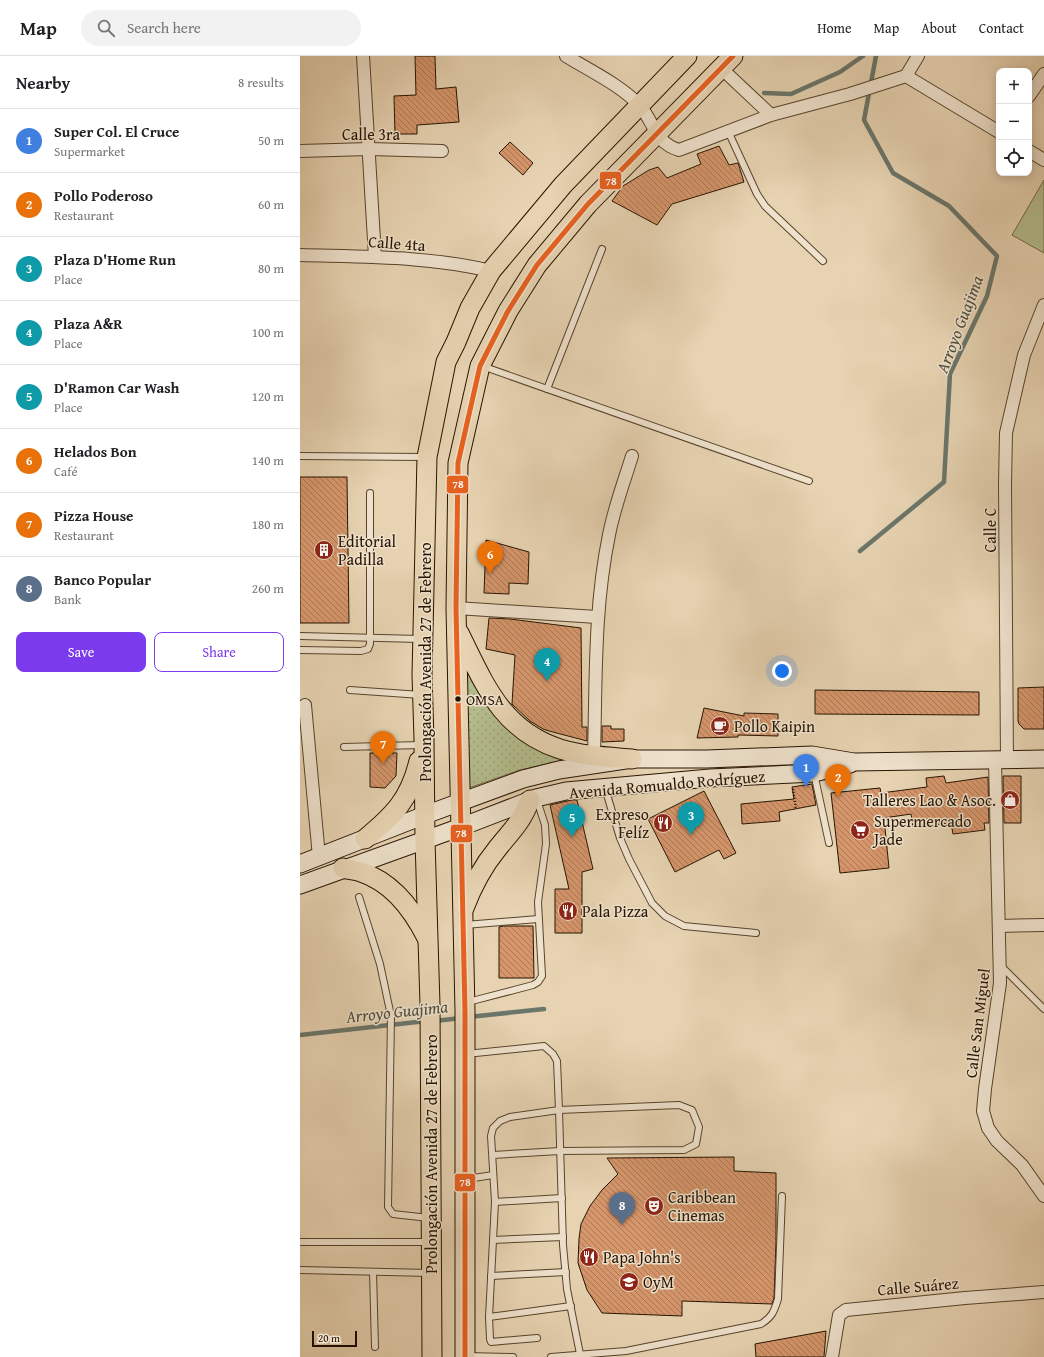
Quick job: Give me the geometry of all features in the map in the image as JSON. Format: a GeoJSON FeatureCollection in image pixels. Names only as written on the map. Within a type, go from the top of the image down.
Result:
{"type":"FeatureCollection","features":[{"type":"Feature","properties":{"kind":"main road","name":"Prolongación Avenida 27 de Febrero"},"geometry":{"type":"LineString","coordinates":[[432,1357],[430,1005],[425,840],[422,639],[427,457],[446,362],[470,308],[491,271],[563,185],[687,56]]}},
{"type":"Feature","properties":{"kind":"main road","name":"Prolongación Avenida 27 de Febrero"},"geometry":{"type":"LineString","coordinates":[[465,1356],[465,1007],[456,627],[458,463],[480,366],[508,311],[537,265],[588,204],[727,62]]}},
{"type":"Feature","properties":{"kind":"main road"},"geometry":{"type":"LineString","coordinates":[[456,627],[487,688],[497,704],[515,724],[545,743],[560,749],[594,755],[632,759]]}},
{"type":"Feature","properties":{"kind":"main road"},"geometry":{"type":"LineString","coordinates":[[365,839],[384,823],[400,806],[412,786],[424,742]]}},
{"type":"Feature","properties":{"kind":"main road","name":"Avenida Romualdo Rodríguez"},"geometry":{"type":"LineString","coordinates":[[300,864],[425,815],[523,779],[559,770],[632,759],[706,759],[812,755],[854,762],[1044,759]]}},
{"type":"Feature","properties":{"kind":"main road","name":"Avenida Romualdo Rodríguez"},"geometry":{"type":"LineString","coordinates":[[300,885],[343,868],[461,827],[533,799],[566,791],[710,778],[814,774],[854,762]]}},
{"type":"Feature","properties":{"kind":"main road"},"geometry":{"type":"LineString","coordinates":[[463,919],[486,864],[497,848],[518,825],[533,799]]}},
{"type":"Feature","properties":{"kind":"main road"},"geometry":{"type":"LineString","coordinates":[[343,868],[361,872],[379,881],[395,893],[416,918],[428,941]]}},
{"type":"Feature","properties":{"kind":"street"},"geometry":{"type":"LineString","coordinates":[[363,56],[375,258]]}},
{"type":"Feature","properties":{"kind":"street"},"geometry":{"type":"LineString","coordinates":[[566,56],[622,90],[640,106],[650,119],[656,134],[662,141],[679,150],[771,115],[850,94],[906,76],[918,56]]}},
{"type":"Feature","properties":{"kind":"street"},"geometry":{"type":"LineString","coordinates":[[727,62],[771,115]]}},
{"type":"Feature","properties":{"kind":"street"},"geometry":{"type":"LineString","coordinates":[[1032,92],[1044,74]]}},
{"type":"Feature","properties":{"kind":"street"},"geometry":{"type":"LineString","coordinates":[[906,76],[996,130]]}},
{"type":"Feature","properties":{"kind":"street","name":"Calle 3ra"},"geometry":{"type":"LineString","coordinates":[[300,151],[369,149],[442,151]]}},
{"type":"Feature","properties":{"kind":"street"},"geometry":{"type":"LineString","coordinates":[[1032,153],[1044,160]]}},
{"type":"Feature","properties":{"kind":"street","name":"Calle 4ta"},"geometry":{"type":"LineString","coordinates":[[300,255],[375,258],[464,265],[491,271]]}},
{"type":"Feature","properties":{"kind":"street","name":"Calle C"},"geometry":{"type":"LineString","coordinates":[[1001,760],[1006,433],[1024,355],[1044,305]]}},
{"type":"Feature","properties":{"kind":"street"},"geometry":{"type":"LineString","coordinates":[[594,755],[597,617],[609,534],[632,456]]}},
{"type":"Feature","properties":{"kind":"street"},"geometry":{"type":"LineString","coordinates":[[456,608],[597,617]]}},
{"type":"Feature","properties":{"kind":"street"},"geometry":{"type":"LineString","coordinates":[[305,705],[319,857]]}},
{"type":"Feature","properties":{"kind":"street","name":"Calle San Miguel"},"geometry":{"type":"LineString","coordinates":[[1001,760],[999,926],[1000,983],[983,1111],[988,1128],[997,1141],[1022,1165],[1044,1196]]}},
{"type":"Feature","properties":{"kind":"street"},"geometry":{"type":"LineString","coordinates":[[999,926],[1044,925]]}},
{"type":"Feature","properties":{"kind":"street","name":"Calle Suárez"},"geometry":{"type":"LineString","coordinates":[[832,1357],[839,1314],[846,1310],[958,1298],[1044,1292]]}},
{"type":"Feature","properties":{"kind":"lane"},"geometry":{"type":"LineString","coordinates":[[728,131],[757,194],[765,206],[823,261]]}},
{"type":"Feature","properties":{"kind":"lane"},"geometry":{"type":"LineString","coordinates":[[547,389],[602,249]]}},
{"type":"Feature","properties":{"kind":"lane"},"geometry":{"type":"LineString","coordinates":[[480,366],[809,481]]}},
{"type":"Feature","properties":{"kind":"lane"},"geometry":{"type":"LineString","coordinates":[[300,456],[427,457]]}},
{"type":"Feature","properties":{"kind":"lane"},"geometry":{"type":"LineString","coordinates":[[300,650],[361,651],[368,649],[371,638],[370,493]]}},
{"type":"Feature","properties":{"kind":"lane"},"geometry":{"type":"LineString","coordinates":[[300,636],[422,639]]}},
{"type":"Feature","properties":{"kind":"lane"},"geometry":{"type":"LineString","coordinates":[[350,690],[423,695]]}},
{"type":"Feature","properties":{"kind":"lane"},"geometry":{"type":"LineString","coordinates":[[344,747],[424,742]]}},
{"type":"Feature","properties":{"kind":"lane"},"geometry":{"type":"LineString","coordinates":[[814,774],[829,843]]}},
{"type":"Feature","properties":{"kind":"lane"},"geometry":{"type":"LineString","coordinates":[[605,787],[620,838],[629,859],[652,903],[665,916],[684,926],[756,933]]}},
{"type":"Feature","properties":{"kind":"lane"},"geometry":{"type":"LineString","coordinates":[[465,1007],[533,985],[538,982],[542,976],[538,919],[539,888],[546,844],[545,825],[533,799]]}},
{"type":"Feature","properties":{"kind":"lane"},"geometry":{"type":"LineString","coordinates":[[359,897],[380,964],[391,1016],[388,1207],[392,1214],[431,1218]]}},
{"type":"Feature","properties":{"kind":"lane"},"geometry":{"type":"LineString","coordinates":[[463,919],[538,919]]}},
{"type":"Feature","properties":{"kind":"lane"},"geometry":{"type":"LineString","coordinates":[[1000,965],[1044,1009]]}},
{"type":"Feature","properties":{"kind":"lane"},"geometry":{"type":"LineString","coordinates":[[464,1050],[544,1046],[553,1054],[557,1061],[563,1237],[566,1272],[580,1354]]}},
{"type":"Feature","properties":{"kind":"lane"},"geometry":{"type":"LineString","coordinates":[[492,1155],[560,1151],[684,1150],[696,1144],[699,1126],[692,1110],[679,1105],[559,1110],[510,1117],[500,1121],[493,1128],[492,1155],[495,1202],[491,1276],[490,1339],[492,1342],[537,1338]]}},
{"type":"Feature","properties":{"kind":"lane"},"geometry":{"type":"LineString","coordinates":[[464,1180],[494,1175]]}},
{"type":"Feature","properties":{"kind":"lane"},"geometry":{"type":"LineString","coordinates":[[551,1357],[626,1351],[761,1324],[770,1318],[778,1299],[782,1196]]}},
{"type":"Feature","properties":{"kind":"lane"},"geometry":{"type":"LineString","coordinates":[[495,1202],[562,1198]]}},
{"type":"Feature","properties":{"kind":"lane"},"geometry":{"type":"LineString","coordinates":[[493,1240],[563,1237]]}},
{"type":"Feature","properties":{"kind":"lane"},"geometry":{"type":"LineString","coordinates":[[300,1242],[432,1242]]}},
{"type":"Feature","properties":{"kind":"lane"},"geometry":{"type":"LineString","coordinates":[[300,1270],[431,1273]]}},
{"type":"Feature","properties":{"kind":"lane"},"geometry":{"type":"LineString","coordinates":[[373,1272],[375,1347]]}},
{"type":"Feature","properties":{"kind":"lane"},"geometry":{"type":"LineString","coordinates":[[491,1276],[566,1272]]}},
{"type":"Feature","properties":{"kind":"lane"},"geometry":{"type":"LineString","coordinates":[[490,1317],[571,1306]]}},
{"type":"Feature","properties":{"kind":"lane"},"geometry":{"type":"LineString","coordinates":[[465,1356],[513,1357]]}},
{"type":"Feature","properties":{"kind":"path"},"geometry":{"type":"LineString","coordinates":[[792,790],[796,809]]}},
{"type":"Feature","properties":{"kind":"green space"},"geometry":{"type":"Polygon","coordinates":[[[1044,180],[1044,253],[1012,235],[1044,180]]]}},
{"type":"Feature","properties":{"kind":"green space"},"geometry":{"type":"Polygon","coordinates":[[[466,658],[477,683],[572,758],[520,770],[469,788],[466,658]]]}},
{"type":"Feature","properties":{"kind":"building"},"geometry":{"type":"Polygon","coordinates":[[[415,56],[435,56],[436,89],[456,87],[459,122],[417,125],[417,134],[395,134],[394,96],[416,95],[415,56]]]}},
{"type":"Feature","properties":{"kind":"building"},"geometry":{"type":"Polygon","coordinates":[[[510,142],[533,163],[523,175],[499,153],[510,142]]]}},
{"type":"Feature","properties":{"kind":"building"},"geometry":{"type":"Polygon","coordinates":[[[719,146],[729,165],[738,163],[744,182],[672,204],[657,225],[612,201],[623,186],[649,170],[658,167],[667,178],[701,164],[697,154],[719,146]]]}},
{"type":"Feature","properties":{"kind":"building","name":"Editorial Padilla"},"geometry":{"type":"Polygon","coordinates":[[[300,477],[347,477],[349,623],[300,623],[300,477]]]}},
{"type":"Feature","properties":{"kind":"building"},"geometry":{"type":"Polygon","coordinates":[[[486,540],[529,552],[528,584],[509,583],[509,594],[484,593],[486,540]]]}},
{"type":"Feature","properties":{"kind":"building"},"geometry":{"type":"Polygon","coordinates":[[[489,618],[510,619],[581,628],[582,727],[587,727],[587,741],[543,729],[530,721],[512,704],[515,655],[486,649],[489,618]]]}},
{"type":"Feature","properties":{"kind":"building"},"geometry":{"type":"Polygon","coordinates":[[[1044,687],[1044,729],[1024,729],[1018,721],[1018,688],[1044,687]]]}},
{"type":"Feature","properties":{"kind":"building"},"geometry":{"type":"Polygon","coordinates":[[[815,690],[979,692],[979,715],[815,714],[815,690]]]}},
{"type":"Feature","properties":{"kind":"building"},"geometry":{"type":"Polygon","coordinates":[[[704,708],[744,716],[744,713],[778,714],[778,736],[738,735],[738,737],[697,738],[704,708]]]}},
{"type":"Feature","properties":{"kind":"building"},"geometry":{"type":"Polygon","coordinates":[[[602,726],[611,726],[611,729],[624,729],[624,741],[602,742],[602,726]]]}},
{"type":"Feature","properties":{"kind":"building"},"geometry":{"type":"Polygon","coordinates":[[[370,753],[397,753],[396,776],[385,788],[370,787],[370,753]]]}},
{"type":"Feature","properties":{"kind":"building"},"geometry":{"type":"Polygon","coordinates":[[[944,776],[946,783],[988,777],[989,823],[984,823],[985,830],[953,834],[951,823],[913,827],[911,814],[884,818],[889,868],[840,873],[831,793],[880,788],[881,793],[927,787],[926,778],[944,776]]]}},
{"type":"Feature","properties":{"kind":"building","name":"Talleres Lao & Asoc."},"geometry":{"type":"Polygon","coordinates":[[[1003,776],[1021,776],[1021,823],[1004,823],[1003,776]]]}},
{"type":"Feature","properties":{"kind":"building"},"geometry":{"type":"Polygon","coordinates":[[[812,784],[816,805],[779,812],[780,821],[742,824],[741,804],[794,799],[792,787],[812,784]]]}},
{"type":"Feature","properties":{"kind":"building"},"geometry":{"type":"Polygon","coordinates":[[[704,791],[736,853],[724,859],[719,850],[675,872],[648,819],[704,791]]]}},
{"type":"Feature","properties":{"kind":"building"},"geometry":{"type":"Polygon","coordinates":[[[577,800],[593,869],[582,872],[582,933],[555,933],[555,889],[569,889],[550,805],[577,800]]]}},
{"type":"Feature","properties":{"kind":"building"},"geometry":{"type":"Polygon","coordinates":[[[533,926],[534,978],[499,978],[499,927],[533,926]]]}},
{"type":"Feature","properties":{"kind":"building"},"geometry":{"type":"Polygon","coordinates":[[[734,1157],[734,1171],[776,1173],[776,1242],[774,1298],[772,1304],[682,1301],[682,1316],[602,1313],[587,1290],[578,1263],[581,1224],[590,1206],[602,1190],[618,1174],[607,1158],[734,1157]]]}},
{"type":"Feature","properties":{"kind":"building"},"geometry":{"type":"Polygon","coordinates":[[[826,1331],[824,1357],[756,1357],[755,1344],[826,1331]]]}},
{"type":"Feature","properties":{"kind":"waterway"},"geometry":{"type":"LineString","coordinates":[[764,93],[791,94],[840,72],[863,56]]}},
{"type":"Feature","properties":{"kind":"waterway","name":"Arroyo Guajima"},"geometry":{"type":"LineString","coordinates":[[860,551],[944,482],[950,374],[987,296],[997,256],[949,206],[893,173],[864,120],[876,56]]}},
{"type":"Feature","properties":{"kind":"waterway","name":"Arroyo Guajima"},"geometry":{"type":"LineString","coordinates":[[469,1017],[544,1009]]}},
{"type":"Feature","properties":{"kind":"waterway","name":"Arroyo Guajima"},"geometry":{"type":"LineString","coordinates":[[435,1021],[461,1018]]}},
{"type":"Feature","properties":{"kind":"waterway","name":"Arroyo Guajima"},"geometry":{"type":"LineString","coordinates":[[300,1035],[426,1021]]}},
{"type":"Feature","properties":{"kind":"transit line","name":"78"},"geometry":{"type":"LineString","coordinates":[[465,1357],[465,1011],[456,608],[458,463],[480,366],[508,311],[537,265],[588,204],[733,56]]}},
{"type":"Feature","properties":{"kind":"place","name":"Editorial Padilla"},"geometry":{"type":"Point","coordinates":[324,550]}},
{"type":"Feature","properties":{"kind":"place","name":"Helados Bon"},"geometry":{"type":"Point","coordinates":[490,574]}},
{"type":"Feature","properties":{"kind":"place","name":"Plaza A&R"},"geometry":{"type":"Point","coordinates":[547,681]}},
{"type":"Feature","properties":{"kind":"place","name":"OMSA"},"geometry":{"type":"Point","coordinates":[458,699]}},
{"type":"Feature","properties":{"kind":"place","name":"Pollo Kaipin"},"geometry":{"type":"Point","coordinates":[720,726]}},
{"type":"Feature","properties":{"kind":"place","name":"Pizza House"},"geometry":{"type":"Point","coordinates":[383,764]}},
{"type":"Feature","properties":{"kind":"place","name":"Super Col. El Cruce"},"geometry":{"type":"Point","coordinates":[806,787]}},
{"type":"Feature","properties":{"kind":"place","name":"Pollo Poderoso"},"geometry":{"type":"Point","coordinates":[838,797]}},
{"type":"Feature","properties":{"kind":"place","name":"Talleres Lao & Asoc."},"geometry":{"type":"Point","coordinates":[1010,800]}},
{"type":"Feature","properties":{"kind":"place","name":"Expreso Felíz"},"geometry":{"type":"Point","coordinates":[663,823]}},
{"type":"Feature","properties":{"kind":"place","name":"Supermercado Jade"},"geometry":{"type":"Point","coordinates":[860,830]}},
{"type":"Feature","properties":{"kind":"place","name":"Plaza D'Home Run"},"geometry":{"type":"Point","coordinates":[691,835]}},
{"type":"Feature","properties":{"kind":"place","name":"D'Ramon Car Wash"},"geometry":{"type":"Point","coordinates":[572,837]}},
{"type":"Feature","properties":{"kind":"place","name":"Pala Pizza"},"geometry":{"type":"Point","coordinates":[568,911]}},
{"type":"Feature","properties":{"kind":"place","name":"Caribbean Cinemas"},"geometry":{"type":"Point","coordinates":[654,1206]}},
{"type":"Feature","properties":{"kind":"place","name":"Banco Popular"},"geometry":{"type":"Point","coordinates":[622,1225]}},
{"type":"Feature","properties":{"kind":"place","name":"Papa John's"},"geometry":{"type":"Point","coordinates":[589,1257]}},
{"type":"Feature","properties":{"kind":"place","name":"OyM"},"geometry":{"type":"Point","coordinates":[629,1282]}}]}
